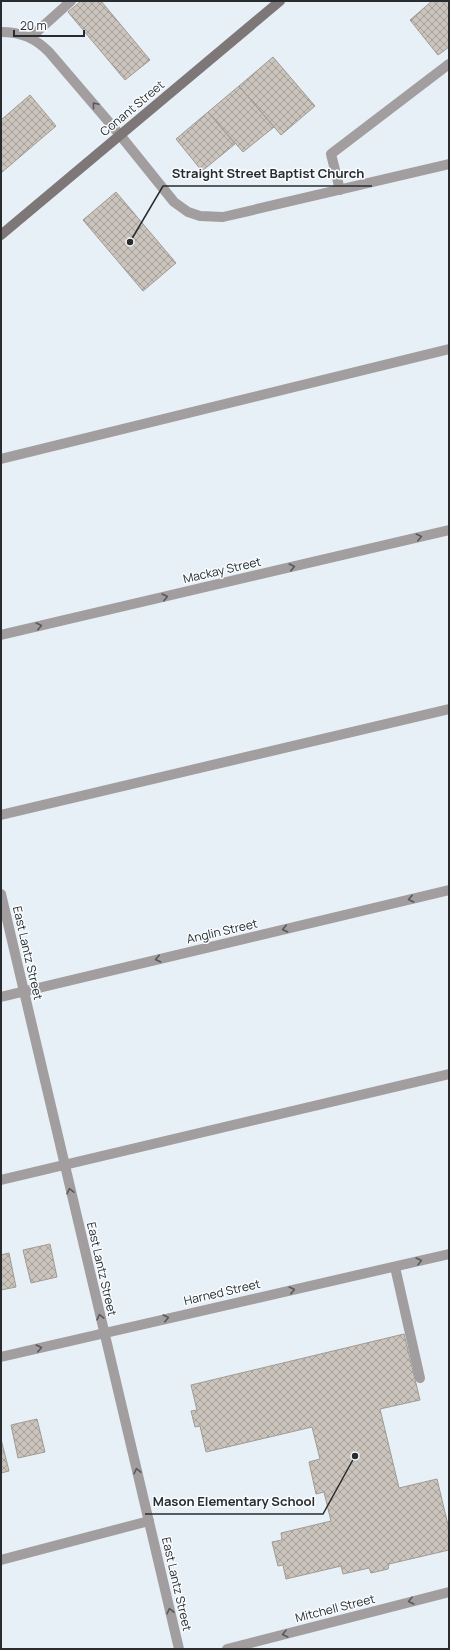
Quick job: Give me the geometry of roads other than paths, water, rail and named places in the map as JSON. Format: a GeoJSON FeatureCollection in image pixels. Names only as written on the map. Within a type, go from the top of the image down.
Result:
{"type":"FeatureCollection","features":[{"type":"Feature","properties":{"kind":"main road","name":"Conant Street"},"geometry":{"type":"LineString","coordinates":[[1,235],[280,1]]}},
{"type":"Feature","properties":{"kind":"street"},"geometry":{"type":"LineString","coordinates":[[31,37],[71,1]]}},
{"type":"Feature","properties":{"kind":"street"},"geometry":{"type":"LineString","coordinates":[[1,32],[14,32],[31,37],[49,52],[120,135],[174,202],[188,212],[200,216],[223,217],[449,164]]}},
{"type":"Feature","properties":{"kind":"street"},"geometry":{"type":"LineString","coordinates":[[340,190],[331,154],[449,64]]}},
{"type":"Feature","properties":{"kind":"street"},"geometry":{"type":"LineString","coordinates":[[1,459],[449,349]]}},
{"type":"Feature","properties":{"kind":"street","name":"Mackay Street"},"geometry":{"type":"LineString","coordinates":[[1,635],[449,530]]}},
{"type":"Feature","properties":{"kind":"street"},"geometry":{"type":"LineString","coordinates":[[1,816],[449,709]]}},
{"type":"Feature","properties":{"kind":"street","name":"Anglin Street"},"geometry":{"type":"LineString","coordinates":[[1,997],[449,890]]}},
{"type":"Feature","properties":{"kind":"street","name":"East Lantz Street"},"geometry":{"type":"LineString","coordinates":[[1,894],[179,1649]]}},
{"type":"Feature","properties":{"kind":"street"},"geometry":{"type":"LineString","coordinates":[[1,1180],[449,1074]]}},
{"type":"Feature","properties":{"kind":"street","name":"Harned Street"},"geometry":{"type":"LineString","coordinates":[[1,1357],[104,1332],[449,1254]]}},
{"type":"Feature","properties":{"kind":"street"},"geometry":{"type":"LineString","coordinates":[[395,1267],[420,1378]]}},
{"type":"Feature","properties":{"kind":"street"},"geometry":{"type":"LineString","coordinates":[[1,1560],[149,1522]]}},
{"type":"Feature","properties":{"kind":"street","name":"Mitchell Street"},"geometry":{"type":"LineString","coordinates":[[227,1649],[449,1592]]}},
{"type":"Feature","properties":{"kind":"place","name":"Straight Street Baptist Church"},"geometry":{"type":"Point","coordinates":[130,242]}},
{"type":"Feature","properties":{"kind":"place","name":"Mason Elementary School"},"geometry":{"type":"Point","coordinates":[355,1456]}}]}
